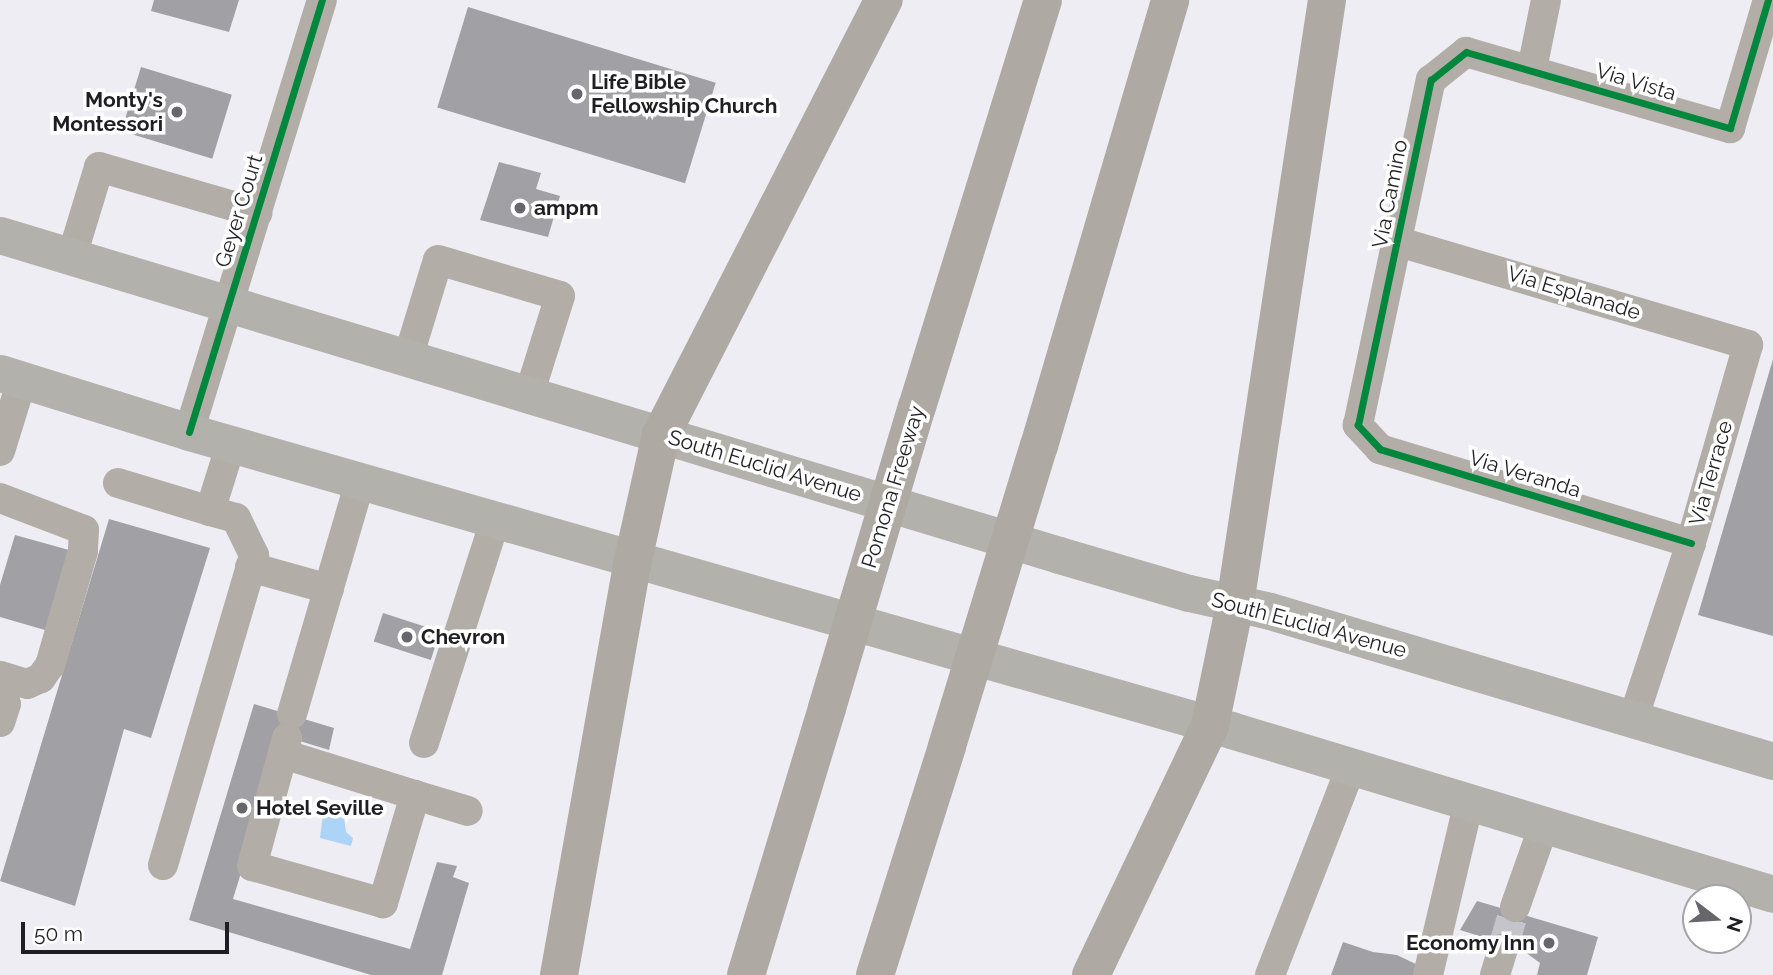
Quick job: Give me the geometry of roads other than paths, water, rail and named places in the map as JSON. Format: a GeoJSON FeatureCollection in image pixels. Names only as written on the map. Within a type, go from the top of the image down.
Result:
{"type":"FeatureCollection","features":[{"type":"Feature","properties":{"kind":"highway"},"geometry":{"type":"LineString","coordinates":[[559,975],[633,560],[661,435],[884,0]]}},
{"type":"Feature","properties":{"kind":"highway","name":"Pomona Freeway"},"geometry":{"type":"LineString","coordinates":[[746,975],[917,407],[1044,0]]}},
{"type":"Feature","properties":{"kind":"highway"},"geometry":{"type":"LineString","coordinates":[[875,975],[1039,446],[1170,0]]}},
{"type":"Feature","properties":{"kind":"highway"},"geometry":{"type":"LineString","coordinates":[[1091,975],[1210,725],[1235,604],[1327,0]]}},
{"type":"Feature","properties":{"kind":"main road","name":"South Euclid Avenue"},"geometry":{"type":"LineString","coordinates":[[0,235],[1189,593],[1270,611],[1773,761]]}},
{"type":"Feature","properties":{"kind":"main road"},"geometry":{"type":"LineString","coordinates":[[11,377],[189,432],[1351,766],[1773,894]]}},
{"type":"Feature","properties":{"kind":"street","name":"Geyer Court"},"geometry":{"type":"LineString","coordinates":[[189,432],[322,0]]}},
{"type":"Feature","properties":{"kind":"street"},"geometry":{"type":"LineString","coordinates":[[1532,69],[1546,0]]}},
{"type":"Feature","properties":{"kind":"street","name":"Via Vista"},"geometry":{"type":"LineString","coordinates":[[1532,69],[1730,128],[1768,0]]}},
{"type":"Feature","properties":{"kind":"street","name":"Via Camino"},"geometry":{"type":"LineString","coordinates":[[1358,425],[1399,242],[1431,80],[1466,52],[1532,69]]}},
{"type":"Feature","properties":{"kind":"street"},"geometry":{"type":"LineString","coordinates":[[72,256],[99,167],[257,214]]}},
{"type":"Feature","properties":{"kind":"street","name":"Via Esplanade"},"geometry":{"type":"LineString","coordinates":[[1399,242],[1748,345]]}},
{"type":"Feature","properties":{"kind":"street"},"geometry":{"type":"LineString","coordinates":[[408,358],[438,260],[560,296],[529,395]]}},
{"type":"Feature","properties":{"kind":"street","name":"Via Terrace"},"geometry":{"type":"LineString","coordinates":[[1633,719],[1691,543],[1748,345]]}},
{"type":"Feature","properties":{"kind":"street"},"geometry":{"type":"LineString","coordinates":[[0,451],[11,377]]}},
{"type":"Feature","properties":{"kind":"street","name":"Via Veranda"},"geometry":{"type":"LineString","coordinates":[[1358,425],[1380,449],[1691,543]]}},
{"type":"Feature","properties":{"kind":"street"},"geometry":{"type":"LineString","coordinates":[[210,511],[231,444]]}},
{"type":"Feature","properties":{"kind":"street"},"geometry":{"type":"LineString","coordinates":[[360,481],[252,866],[383,903],[415,795]]}},
{"type":"Feature","properties":{"kind":"street"},"geometry":{"type":"LineString","coordinates":[[118,483],[236,518],[254,555],[163,865]]}},
{"type":"Feature","properties":{"kind":"street"},"geometry":{"type":"LineString","coordinates":[[0,498],[84,530],[83,551],[50,664],[41,678],[27,684],[0,675]]}},
{"type":"Feature","properties":{"kind":"street"},"geometry":{"type":"LineString","coordinates":[[424,743],[495,520]]}},
{"type":"Feature","properties":{"kind":"street"},"geometry":{"type":"LineString","coordinates":[[250,566],[329,589]]}},
{"type":"Feature","properties":{"kind":"street"},"geometry":{"type":"LineString","coordinates":[[0,702],[5,704],[0,722]]}},
{"type":"Feature","properties":{"kind":"street"},"geometry":{"type":"LineString","coordinates":[[288,735],[415,795],[468,811]]}},
{"type":"Feature","properties":{"kind":"street"},"geometry":{"type":"LineString","coordinates":[[1270,975],[1351,766]]}},
{"type":"Feature","properties":{"kind":"street"},"geometry":{"type":"LineString","coordinates":[[1428,975],[1469,802]]}},
{"type":"Feature","properties":{"kind":"street"},"geometry":{"type":"LineString","coordinates":[[1515,908],[1544,825]]}},
{"type":"Feature","properties":{"kind":"water"},"geometry":{"type":"Polygon","coordinates":[[[323,813],[344,818],[346,832],[353,838],[351,846],[320,838],[323,813]]]}},
{"type":"Feature","properties":{"kind":"tunnel"},"geometry":{"type":"LineString","coordinates":[[1503,948],[1515,907]]}},
{"type":"Feature","properties":{"kind":"place","name":"Life Bible Fellowship Church"},"geometry":{"type":"Point","coordinates":[577,94]}},
{"type":"Feature","properties":{"kind":"place","name":"Monty's Montessori"},"geometry":{"type":"Point","coordinates":[177,112]}},
{"type":"Feature","properties":{"kind":"place","name":"ampm"},"geometry":{"type":"Point","coordinates":[520,208]}},
{"type":"Feature","properties":{"kind":"place","name":"Chevron"},"geometry":{"type":"Point","coordinates":[407,637]}},
{"type":"Feature","properties":{"kind":"place","name":"Hotel Seville"},"geometry":{"type":"Point","coordinates":[242,808]}},
{"type":"Feature","properties":{"kind":"place","name":"Economy Inn"},"geometry":{"type":"Point","coordinates":[1549,943]}}]}
